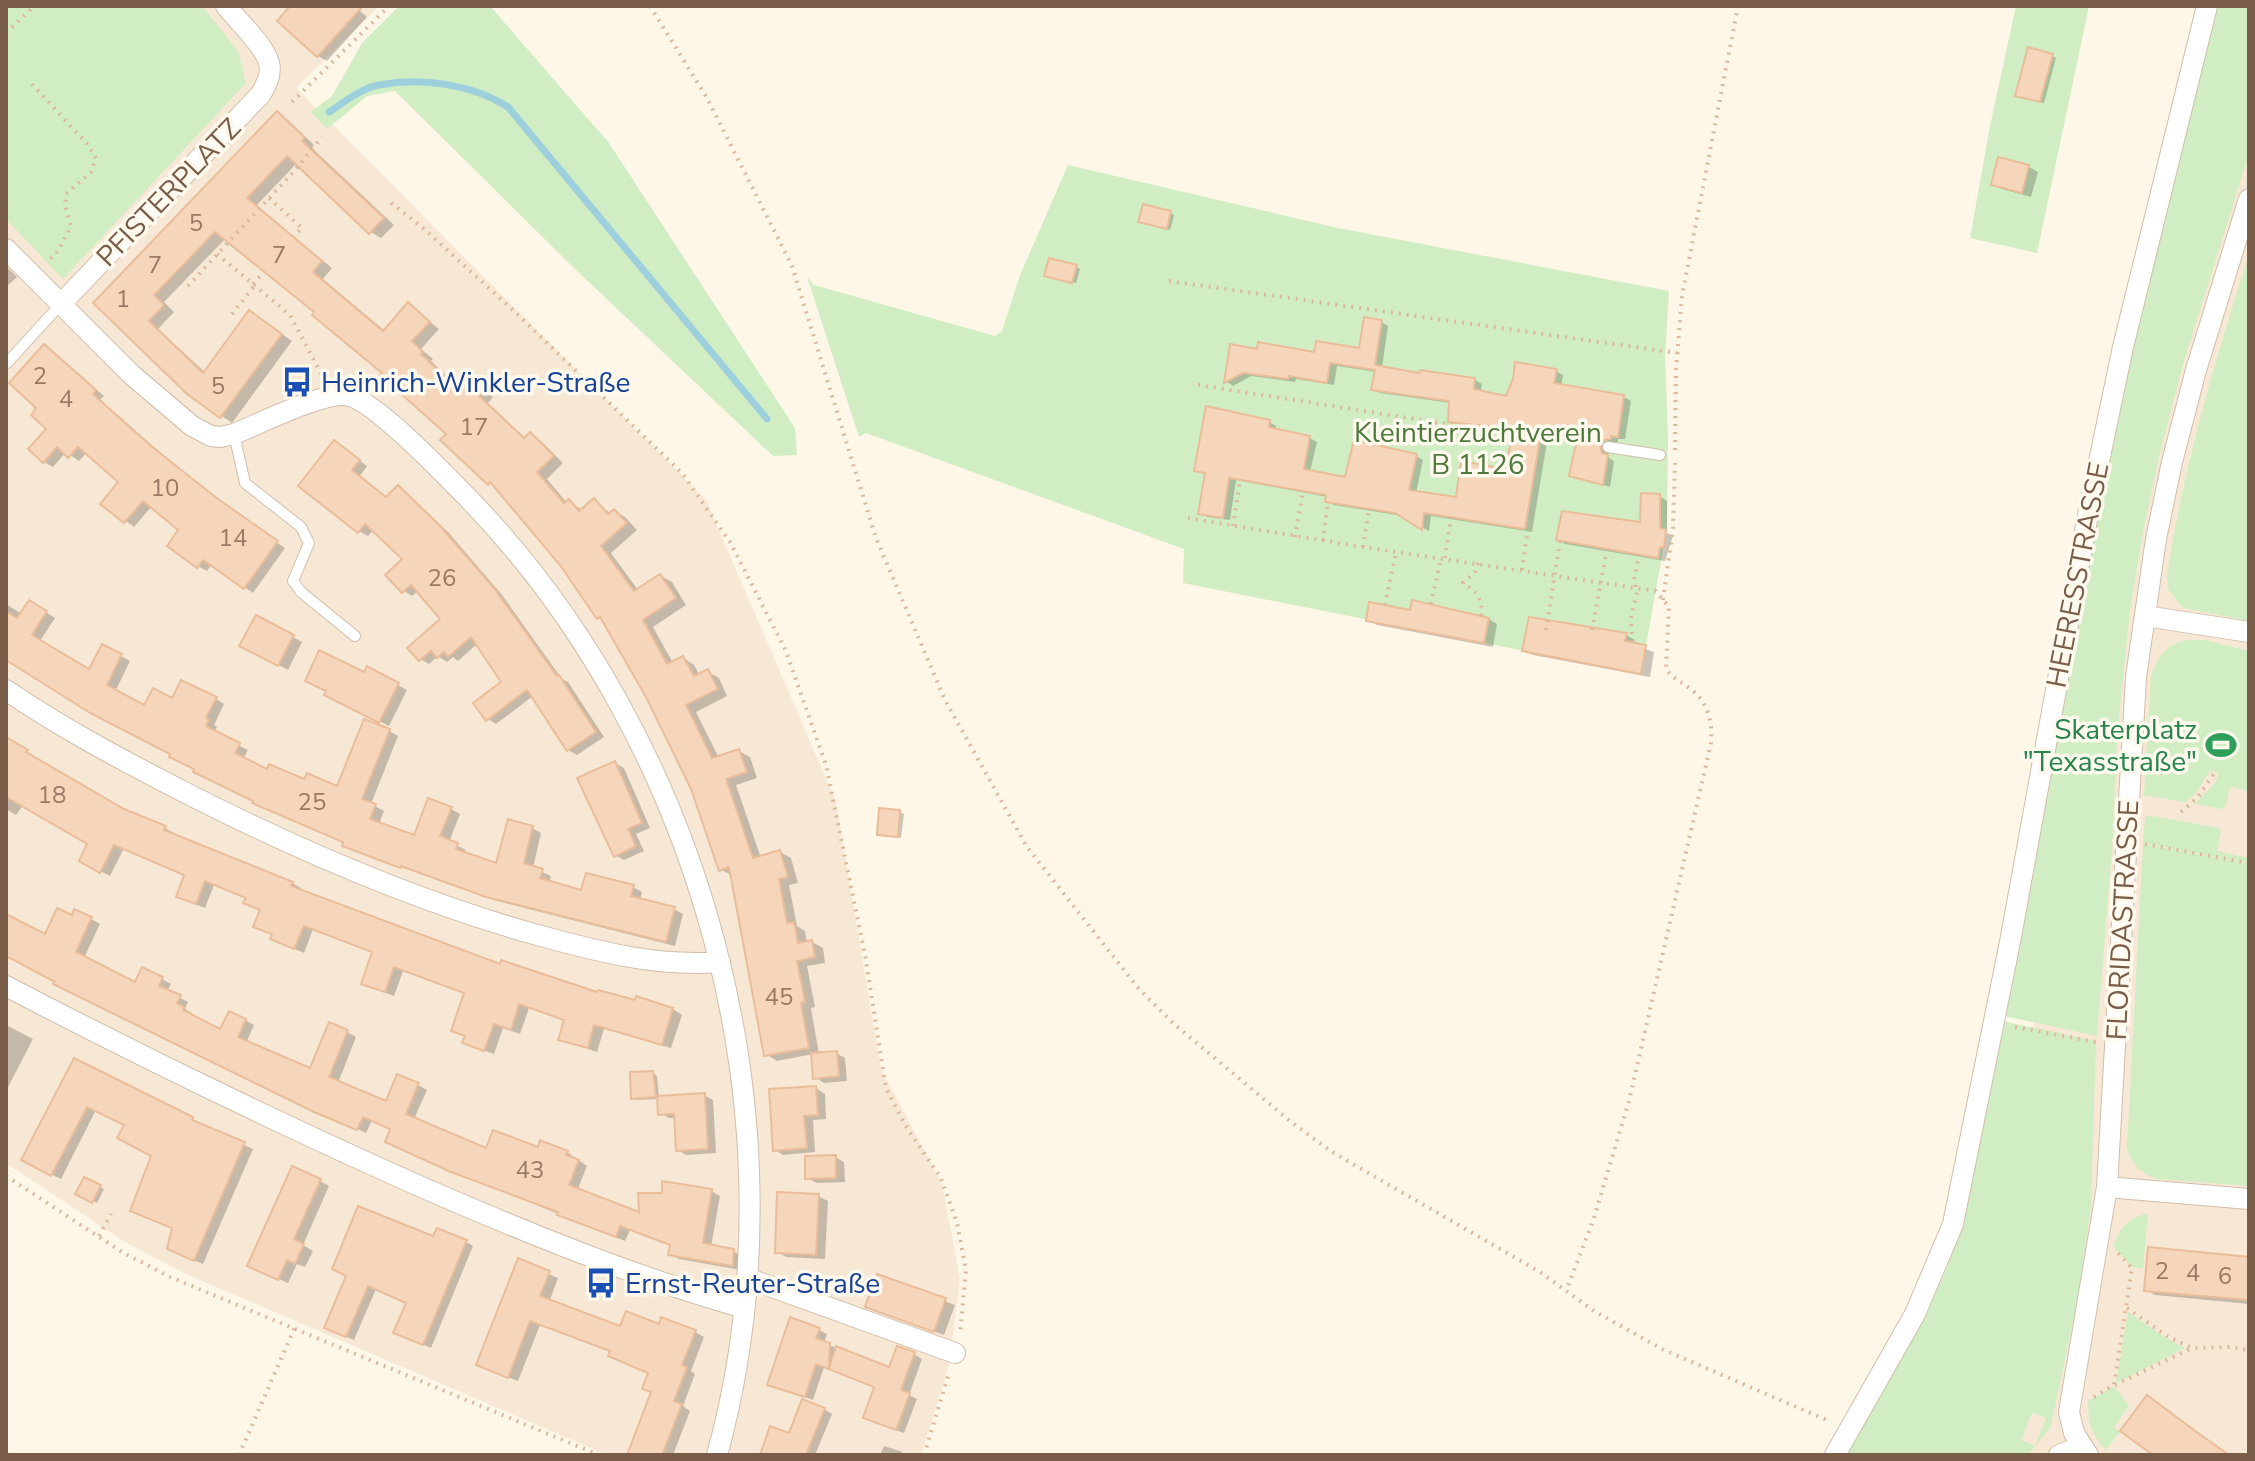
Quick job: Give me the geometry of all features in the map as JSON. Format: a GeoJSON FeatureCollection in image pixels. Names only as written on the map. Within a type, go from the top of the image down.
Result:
{"type":"FeatureCollection","features":[{"type":"Feature","properties":{"kind":"street","name":"PFISTERPLATZ"},"geometry":{"type":"LineString","coordinates":[[60,305],[261,94],[270,65],[226,6]]}},
{"type":"Feature","properties":{"kind":"street","name":"HEERESSTRASSE"},"geometry":{"type":"LineString","coordinates":[[1835,1455],[1915,1314],[1953,1224],[1994,1022],[2089,509],[2127,332],[2207,6]]}},
{"type":"Feature","properties":{"kind":"street","name":"FLORIDASTRASSE"},"geometry":{"type":"LineString","coordinates":[[2084,1451],[2074,1433],[2069,1412],[2107,1187],[2136,677],[2156,539],[2172,462],[2196,370],[2249,199]]}},
{"type":"Feature","properties":{"kind":"street"},"geometry":{"type":"LineString","coordinates":[[6,249],[132,375],[192,426],[211,436],[234,434],[333,395],[353,396],[367,404],[484,514],[537,577],[595,660],[642,746],[686,845],[720,962],[741,1081],[749,1183],[747,1278],[728,1416],[717,1455]]}},
{"type":"Feature","properties":{"kind":"street"},"geometry":{"type":"LineString","coordinates":[[2145,616],[2249,632]]}},
{"type":"Feature","properties":{"kind":"street"},"geometry":{"type":"LineString","coordinates":[[6,690],[129,763],[273,838],[399,890],[502,925],[601,952],[684,965],[720,962]]}},
{"type":"Feature","properties":{"kind":"street"},"geometry":{"type":"LineString","coordinates":[[6,986],[236,1103],[356,1158],[609,1264],[669,1287],[744,1308]]}},
{"type":"Feature","properties":{"kind":"street"},"geometry":{"type":"LineString","coordinates":[[2107,1187],[2249,1199]]}},
{"type":"Feature","properties":{"kind":"street"},"geometry":{"type":"LineString","coordinates":[[747,1278],[955,1353]]}},
{"type":"Feature","properties":{"kind":"street"},"geometry":{"type":"LineString","coordinates":[[2059,1455],[2084,1451]]}},
{"type":"Feature","properties":{"kind":"lane"},"geometry":{"type":"LineString","coordinates":[[6,364],[60,305]]}},
{"type":"Feature","properties":{"kind":"lane"},"geometry":{"type":"LineString","coordinates":[[234,434],[245,483],[301,527],[309,543],[293,581],[301,592],[355,636]]}},
{"type":"Feature","properties":{"kind":"lane"},"geometry":{"type":"LineString","coordinates":[[1608,447],[1660,455]]}},
{"type":"Feature","properties":{"kind":"path"},"geometry":{"type":"LineString","coordinates":[[6,33],[34,6]]}},
{"type":"Feature","properties":{"kind":"path"},"geometry":{"type":"LineString","coordinates":[[292,102],[389,6]]}},
{"type":"Feature","properties":{"kind":"path"},"geometry":{"type":"LineString","coordinates":[[650,6],[707,98],[792,266],[876,538],[945,700],[1027,847],[1139,989],[1174,1024],[1332,1152],[1540,1272],[1594,1311],[1664,1350],[1849,1431]]}},
{"type":"Feature","properties":{"kind":"path"},"geometry":{"type":"LineString","coordinates":[[1663,600],[1673,528],[1677,353],[1682,296],[1738,6]]}},
{"type":"Feature","properties":{"kind":"path"},"geometry":{"type":"LineString","coordinates":[[32,84],[96,158],[91,172],[66,194],[65,206],[71,226],[65,239],[58,251],[32,276]]}},
{"type":"Feature","properties":{"kind":"path"},"geometry":{"type":"LineString","coordinates":[[188,286],[322,137]]}},
{"type":"Feature","properties":{"kind":"path"},"geometry":{"type":"LineString","coordinates":[[269,198],[302,228],[294,237]]}},
{"type":"Feature","properties":{"kind":"path"},"geometry":{"type":"LineString","coordinates":[[391,203],[514,311],[682,473],[730,542],[786,651],[826,765],[865,955],[886,1088],[905,1125],[941,1178],[957,1223],[966,1270],[959,1336],[924,1455]]}},
{"type":"Feature","properties":{"kind":"path"},"geometry":{"type":"LineString","coordinates":[[217,254],[290,315],[333,395]]}},
{"type":"Feature","properties":{"kind":"path"},"geometry":{"type":"LineString","coordinates":[[232,314],[264,272]]}},
{"type":"Feature","properties":{"kind":"path"},"geometry":{"type":"LineString","coordinates":[[1169,281],[1677,353]]}},
{"type":"Feature","properties":{"kind":"path"},"geometry":{"type":"LineString","coordinates":[[1198,385],[1550,440]]}},
{"type":"Feature","properties":{"kind":"path"},"geometry":{"type":"LineString","coordinates":[[1368,436],[1374,413]]}},
{"type":"Feature","properties":{"kind":"path"},"geometry":{"type":"LineString","coordinates":[[1233,526],[1240,480]]}},
{"type":"Feature","properties":{"kind":"path"},"geometry":{"type":"LineString","coordinates":[[1295,537],[1303,491]]}},
{"type":"Feature","properties":{"kind":"path"},"geometry":{"type":"LineString","coordinates":[[1323,541],[1328,502]]}},
{"type":"Feature","properties":{"kind":"path"},"geometry":{"type":"LineString","coordinates":[[1363,547],[1369,509]]}},
{"type":"Feature","properties":{"kind":"path"},"geometry":{"type":"LineString","coordinates":[[1431,604],[1451,517]]}},
{"type":"Feature","properties":{"kind":"path"},"geometry":{"type":"LineString","coordinates":[[1188,518],[1295,537],[1637,587],[1656,591],[1669,607],[1666,669],[1704,704],[1711,721],[1711,743],[1629,1101],[1593,1221],[1566,1291]]}},
{"type":"Feature","properties":{"kind":"path"},"geometry":{"type":"LineString","coordinates":[[1522,570],[1527,535]]}},
{"type":"Feature","properties":{"kind":"path"},"geometry":{"type":"LineString","coordinates":[[1546,630],[1560,541]]}},
{"type":"Feature","properties":{"kind":"path"},"geometry":{"type":"LineString","coordinates":[[1385,605],[1396,552]]}},
{"type":"Feature","properties":{"kind":"path"},"geometry":{"type":"LineString","coordinates":[[1592,630],[1606,554]]}},
{"type":"Feature","properties":{"kind":"path"},"geometry":{"type":"LineString","coordinates":[[1632,642],[1631,618],[1637,587],[1634,580],[1639,555]]}},
{"type":"Feature","properties":{"kind":"path"},"geometry":{"type":"LineString","coordinates":[[1478,563],[1475,572],[1463,583],[1474,590],[1480,600],[1481,616]]}},
{"type":"Feature","properties":{"kind":"path"},"geometry":{"type":"LineString","coordinates":[[2181,812],[2198,797],[2215,772]]}},
{"type":"Feature","properties":{"kind":"path"},"geometry":{"type":"LineString","coordinates":[[2126,840],[2249,863]]}},
{"type":"Feature","properties":{"kind":"path"},"geometry":{"type":"LineString","coordinates":[[1994,1022],[2114,1045]]}},
{"type":"Feature","properties":{"kind":"path"},"geometry":{"type":"LineString","coordinates":[[6,1176],[122,1252],[170,1277],[599,1455]]}},
{"type":"Feature","properties":{"kind":"path"},"geometry":{"type":"LineString","coordinates":[[99,1236],[111,1214]]}},
{"type":"Feature","properties":{"kind":"path"},"geometry":{"type":"LineString","coordinates":[[2099,1233],[2132,1268],[2114,1385]]}},
{"type":"Feature","properties":{"kind":"path"},"geometry":{"type":"LineString","coordinates":[[2126,1308],[2167,1336],[2192,1348]]}},
{"type":"Feature","properties":{"kind":"path"},"geometry":{"type":"LineString","coordinates":[[239,1455],[295,1327]]}},
{"type":"Feature","properties":{"kind":"path"},"geometry":{"type":"LineString","coordinates":[[2069,1412],[2114,1385],[2192,1348],[2249,1350]]}},
{"type":"Feature","properties":{"kind":"shaded area"},"geometry":{"type":"Polygon","coordinates":[[[6,6],[379,6],[296,88],[706,500],[836,802],[881,1069],[942,1184],[960,1279],[949,1365],[921,1455],[607,1455],[184,1273],[125,1242],[6,1163],[6,6]]]}},
{"type":"Feature","properties":{"kind":"shaded area"},"geometry":{"type":"Polygon","coordinates":[[[2249,89],[2249,1455],[1928,1455],[1987,1299],[2094,672],[2249,89]]]}},
{"type":"Feature","properties":{"kind":"green space"},"geometry":{"type":"Polygon","coordinates":[[[6,6],[202,6],[238,51],[246,83],[63,279],[6,219],[6,6]]]}},
{"type":"Feature","properties":{"kind":"green space"},"geometry":{"type":"Polygon","coordinates":[[[399,6],[490,6],[609,143],[795,428],[797,455],[773,456],[575,269],[395,91],[367,96],[327,129],[311,112],[332,96],[362,43],[399,6]]]}},
{"type":"Feature","properties":{"kind":"green space"},"geometry":{"type":"Polygon","coordinates":[[[2016,6],[2089,6],[2037,253],[1970,238],[2016,6]]]}},
{"type":"Feature","properties":{"kind":"green space"},"geometry":{"type":"Polygon","coordinates":[[[2217,6],[2249,6],[2249,154],[2183,364],[2143,532],[2130,610],[2117,735],[2113,836],[2097,1036],[2004,1016],[2126,382],[2184,131],[2217,6]]]}},
{"type":"Feature","properties":{"kind":"green space","name":"Kleintierzuchtverein B 1126"},"geometry":{"type":"Polygon","coordinates":[[[1068,165],[1338,228],[1669,291],[1665,355],[1667,527],[1641,674],[1183,583],[1184,549],[866,433],[859,437],[807,277],[814,285],[995,336],[1002,331],[1020,275],[1068,165]]]}},
{"type":"Feature","properties":{"kind":"green space"},"geometry":{"type":"Polygon","coordinates":[[[2249,255],[2249,621],[2183,608],[2168,589],[2167,575],[2182,493],[2202,413],[2249,255]]]}},
{"type":"Feature","properties":{"kind":"green space"},"geometry":{"type":"Polygon","coordinates":[[[2205,640],[2249,651],[2249,791],[2230,787],[2222,809],[2195,804],[2215,783],[2219,773],[2210,771],[2195,794],[2185,802],[2144,795],[2151,676],[2164,652],[2174,644],[2205,640]]]}},
{"type":"Feature","properties":{"kind":"green space"},"geometry":{"type":"Polygon","coordinates":[[[2148,815],[2218,828],[2221,831],[2217,851],[2249,858],[2249,863],[2143,843],[2145,818],[2148,815]]]}},
{"type":"Feature","properties":{"kind":"green space"},"geometry":{"type":"Polygon","coordinates":[[[2143,844],[2249,864],[2249,1186],[2157,1179],[2138,1168],[2127,1149],[2143,844]]]}},
{"type":"Feature","properties":{"kind":"green space"},"geometry":{"type":"Polygon","coordinates":[[[2003,1021],[2096,1041],[2091,1205],[2079,1292],[2051,1426],[2028,1455],[1846,1455],[1923,1320],[1945,1273],[1960,1229],[2003,1021]],[[2032,1413],[2021,1440],[2035,1446],[2046,1418],[2032,1413]]]}},
{"type":"Feature","properties":{"kind":"green space"},"geometry":{"type":"Polygon","coordinates":[[[2148,1214],[2143,1268],[2132,1267],[2113,1246],[2126,1224],[2148,1214]]]}},
{"type":"Feature","properties":{"kind":"green space"},"geometry":{"type":"Polygon","coordinates":[[[2128,1312],[2185,1348],[2116,1383],[2128,1312]]]}},
{"type":"Feature","properties":{"kind":"green space"},"geometry":{"type":"Polygon","coordinates":[[[2114,1386],[2129,1406],[2114,1427],[2120,1432],[2106,1450],[2091,1427],[2088,1401],[2114,1386]]]}},
{"type":"Feature","properties":{"kind":"building"},"geometry":{"type":"Polygon","coordinates":[[[290,6],[363,6],[317,57],[277,21],[290,6]]]}},
{"type":"Feature","properties":{"kind":"building"},"geometry":{"type":"Polygon","coordinates":[[[2028,47],[2053,54],[2040,102],[2015,96],[2028,47]]]}},
{"type":"Feature","properties":{"kind":"building"},"geometry":{"type":"Polygon","coordinates":[[[277,111],[305,138],[302,141],[384,218],[369,234],[287,156],[247,198],[322,261],[313,272],[383,331],[408,302],[430,322],[412,341],[423,352],[421,354],[456,387],[468,375],[484,390],[478,395],[524,438],[530,432],[554,456],[537,472],[564,503],[569,499],[579,511],[594,498],[608,514],[614,509],[627,523],[601,546],[634,591],[660,574],[676,598],[643,620],[667,664],[683,656],[694,676],[708,669],[718,689],[686,705],[712,758],[739,749],[747,772],[726,779],[753,858],[780,850],[788,877],[779,879],[787,923],[794,922],[798,943],[812,940],[815,957],[797,961],[809,1048],[764,1056],[729,867],[719,871],[691,789],[646,697],[600,617],[597,619],[560,565],[490,482],[488,485],[440,440],[446,434],[380,375],[382,373],[312,315],[314,312],[215,232],[154,295],[164,305],[149,321],[203,373],[249,310],[282,334],[220,418],[187,394],[93,303],[277,111]]]}},
{"type":"Feature","properties":{"kind":"building"},"geometry":{"type":"Polygon","coordinates":[[[1998,157],[2029,165],[2022,193],[1991,185],[1998,157]]]}},
{"type":"Feature","properties":{"kind":"building"},"geometry":{"type":"Polygon","coordinates":[[[1143,204],[1171,211],[1167,229],[1138,222],[1143,204]]]}},
{"type":"Feature","properties":{"kind":"building"},"geometry":{"type":"Polygon","coordinates":[[[1049,258],[1077,265],[1072,283],[1044,276],[1049,258]]]}},
{"type":"Feature","properties":{"kind":"building"},"geometry":{"type":"Polygon","coordinates":[[[1364,317],[1382,320],[1375,365],[1475,378],[1474,389],[1506,396],[1513,379],[1515,362],[1557,369],[1554,383],[1624,395],[1618,437],[1611,436],[1600,445],[1602,453],[1608,455],[1603,485],[1569,476],[1577,439],[1541,433],[1525,529],[1424,513],[1422,530],[1395,513],[1325,502],[1326,495],[1229,478],[1223,518],[1198,514],[1205,473],[1194,471],[1206,406],[1270,420],[1269,427],[1310,436],[1304,469],[1345,477],[1354,440],[1417,454],[1409,490],[1456,497],[1461,461],[1506,469],[1513,429],[1448,422],[1449,401],[1371,390],[1375,370],[1330,363],[1327,383],[1289,376],[1288,379],[1243,373],[1224,383],[1230,344],[1257,349],[1258,342],[1314,352],[1316,341],[1359,348],[1364,317]]]}},
{"type":"Feature","properties":{"kind":"building"},"geometry":{"type":"Polygon","coordinates":[[[44,344],[96,390],[93,394],[151,446],[278,541],[244,589],[203,560],[197,568],[167,546],[178,530],[143,501],[124,523],[100,504],[118,482],[78,447],[68,458],[57,447],[43,463],[28,449],[46,429],[31,415],[36,408],[9,383],[44,344]]]}},
{"type":"Feature","properties":{"kind":"building"},"geometry":{"type":"Polygon","coordinates":[[[334,440],[360,460],[352,470],[386,497],[398,485],[440,526],[494,588],[559,675],[596,732],[567,751],[527,690],[486,721],[473,703],[501,682],[471,637],[448,657],[444,652],[437,658],[431,651],[419,661],[407,648],[440,619],[411,585],[402,593],[385,575],[402,559],[365,524],[358,533],[298,486],[334,440]]]}},
{"type":"Feature","properties":{"kind":"building"},"geometry":{"type":"Polygon","coordinates":[[[1641,493],[1660,494],[1660,528],[1666,530],[1664,547],[1660,547],[1658,558],[1556,540],[1562,511],[1640,522],[1641,493]]]}},
{"type":"Feature","properties":{"kind":"building"},"geometry":{"type":"Polygon","coordinates":[[[29,600],[47,611],[32,635],[89,669],[102,644],[122,654],[107,685],[144,705],[153,688],[172,698],[181,680],[217,697],[206,718],[209,720],[206,726],[240,743],[235,753],[267,769],[269,764],[304,779],[307,773],[337,786],[364,719],[390,729],[362,799],[376,804],[370,819],[414,835],[428,798],[452,807],[440,836],[458,843],[456,849],[496,863],[508,819],[533,826],[524,863],[543,869],[540,878],[581,890],[586,873],[634,885],[631,896],[675,907],[666,942],[486,897],[400,868],[342,846],[343,842],[252,803],[193,772],[194,769],[169,757],[170,754],[90,713],[6,660],[6,611],[17,618],[29,600]]]}},
{"type":"Feature","properties":{"kind":"building"},"geometry":{"type":"Polygon","coordinates":[[[1412,600],[1489,618],[1484,643],[1366,621],[1369,602],[1410,610],[1412,600]]]}},
{"type":"Feature","properties":{"kind":"building"},"geometry":{"type":"Polygon","coordinates":[[[256,615],[294,635],[278,666],[239,646],[256,615]]]}},
{"type":"Feature","properties":{"kind":"building"},"geometry":{"type":"Polygon","coordinates":[[[1529,617],[1627,633],[1625,641],[1646,645],[1641,674],[1522,651],[1529,617]]]}},
{"type":"Feature","properties":{"kind":"building"},"geometry":{"type":"Polygon","coordinates":[[[319,650],[364,672],[367,666],[399,683],[379,723],[324,695],[326,691],[305,681],[319,650]]]}},
{"type":"Feature","properties":{"kind":"building"},"geometry":{"type":"Polygon","coordinates":[[[6,737],[124,809],[166,826],[164,830],[293,882],[291,886],[500,964],[501,960],[597,992],[635,1000],[636,996],[673,1008],[662,1045],[594,1025],[588,1048],[558,1040],[564,1020],[519,1004],[511,1030],[494,1024],[484,1051],[462,1043],[465,1036],[451,1031],[464,993],[394,967],[385,992],[361,984],[372,952],[304,926],[294,949],[270,939],[272,934],[253,927],[260,910],[243,903],[246,898],[205,881],[196,904],[176,897],[184,875],[114,845],[100,873],[79,861],[87,844],[6,797],[6,737]]]}},
{"type":"Feature","properties":{"kind":"building"},"geometry":{"type":"Polygon","coordinates":[[[615,761],[642,823],[628,829],[636,846],[614,857],[577,778],[615,761]]]}},
{"type":"Feature","properties":{"kind":"building"},"geometry":{"type":"Polygon","coordinates":[[[879,808],[900,810],[898,837],[877,835],[879,808]]]}},
{"type":"Feature","properties":{"kind":"building"},"geometry":{"type":"Polygon","coordinates":[[[57,908],[72,915],[74,909],[92,917],[76,952],[135,982],[142,967],[163,977],[159,986],[181,995],[177,1003],[184,1007],[183,1010],[220,1029],[229,1011],[246,1019],[238,1037],[310,1068],[329,1022],[348,1030],[329,1077],[386,1101],[397,1074],[419,1083],[406,1114],[486,1148],[493,1130],[538,1147],[540,1140],[568,1151],[566,1155],[579,1160],[569,1185],[639,1212],[638,1193],[662,1193],[662,1181],[712,1189],[703,1243],[734,1249],[733,1266],[668,1255],[670,1245],[620,1226],[616,1237],[451,1172],[385,1142],[390,1129],[363,1117],[357,1130],[314,1112],[53,984],[55,982],[6,956],[6,914],[45,934],[57,908]]]}},
{"type":"Feature","properties":{"kind":"building"},"geometry":{"type":"Polygon","coordinates":[[[837,1051],[839,1076],[813,1079],[811,1053],[837,1051]]]}},
{"type":"Feature","properties":{"kind":"building"},"geometry":{"type":"Polygon","coordinates":[[[74,1058],[193,1117],[192,1120],[245,1142],[194,1261],[167,1249],[172,1228],[130,1211],[151,1156],[117,1138],[124,1125],[87,1107],[51,1176],[21,1160],[74,1058]]]}},
{"type":"Feature","properties":{"kind":"building"},"geometry":{"type":"Polygon","coordinates":[[[653,1071],[656,1097],[631,1099],[630,1072],[653,1071]]]}},
{"type":"Feature","properties":{"kind":"building"},"geometry":{"type":"Polygon","coordinates":[[[816,1086],[818,1115],[804,1116],[807,1148],[773,1151],[769,1089],[816,1086]]]}},
{"type":"Feature","properties":{"kind":"building"},"geometry":{"type":"Polygon","coordinates":[[[705,1093],[708,1149],[676,1151],[674,1114],[658,1115],[657,1096],[705,1093]]]}},
{"type":"Feature","properties":{"kind":"building"},"geometry":{"type":"Polygon","coordinates":[[[836,1155],[836,1178],[805,1179],[805,1156],[836,1155]]]}},
{"type":"Feature","properties":{"kind":"building"},"geometry":{"type":"Polygon","coordinates":[[[292,1166],[321,1179],[294,1239],[304,1244],[295,1264],[287,1260],[278,1280],[247,1266],[292,1166]]]}},
{"type":"Feature","properties":{"kind":"building"},"geometry":{"type":"Polygon","coordinates":[[[84,1177],[101,1185],[92,1203],[75,1194],[84,1177]]]}},
{"type":"Feature","properties":{"kind":"building"},"geometry":{"type":"Polygon","coordinates":[[[777,1192],[819,1194],[816,1255],[775,1253],[777,1192]]]}},
{"type":"Feature","properties":{"kind":"building"},"geometry":{"type":"Polygon","coordinates":[[[358,1206],[433,1236],[437,1228],[467,1240],[423,1345],[393,1333],[406,1303],[368,1286],[346,1337],[324,1328],[346,1276],[332,1269],[358,1206]]]}},
{"type":"Feature","properties":{"kind":"building"},"geometry":{"type":"Polygon","coordinates":[[[2148,1247],[2249,1257],[2249,1300],[2144,1291],[2148,1247]]]}},
{"type":"Feature","properties":{"kind":"building"},"geometry":{"type":"Polygon","coordinates":[[[518,1258],[550,1271],[540,1296],[620,1326],[626,1311],[659,1324],[661,1317],[696,1330],[682,1365],[687,1367],[674,1401],[682,1404],[662,1455],[627,1455],[651,1392],[642,1389],[648,1373],[608,1356],[610,1351],[530,1321],[508,1378],[476,1365],[518,1258]]]}},
{"type":"Feature","properties":{"kind":"building"},"geometry":{"type":"Polygon","coordinates":[[[877,1274],[946,1298],[934,1332],[865,1307],[877,1274]]]}},
{"type":"Feature","properties":{"kind":"building"},"geometry":{"type":"Polygon","coordinates":[[[790,1317],[820,1328],[816,1338],[830,1343],[829,1368],[836,1346],[889,1367],[897,1346],[915,1352],[901,1390],[910,1393],[896,1430],[863,1418],[874,1387],[816,1364],[805,1397],[767,1385],[790,1317]]]}},
{"type":"Feature","properties":{"kind":"building"},"geometry":{"type":"Polygon","coordinates":[[[2147,1395],[2229,1455],[2153,1455],[2120,1431],[2147,1395]]]}},
{"type":"Feature","properties":{"kind":"building"},"geometry":{"type":"Polygon","coordinates":[[[802,1399],[825,1408],[806,1455],[760,1455],[770,1426],[789,1433],[802,1399]]]}},
{"type":"Feature","properties":{"kind":"waterway"},"geometry":{"type":"LineString","coordinates":[[329,112],[373,87],[412,82],[462,88],[508,107],[767,419]]}},
{"type":"Feature","properties":{"kind":"place","name":"Heinrich-Winkler-Straße"},"geometry":{"type":"Point","coordinates":[297,382]}},
{"type":"Feature","properties":{"kind":"place","name":"Skaterplatz \"Texasstraße\""},"geometry":{"type":"Point","coordinates":[2221,745]}},
{"type":"Feature","properties":{"kind":"place","name":"Ernst-Reuter-Straße"},"geometry":{"type":"Point","coordinates":[601,1283]}}]}
